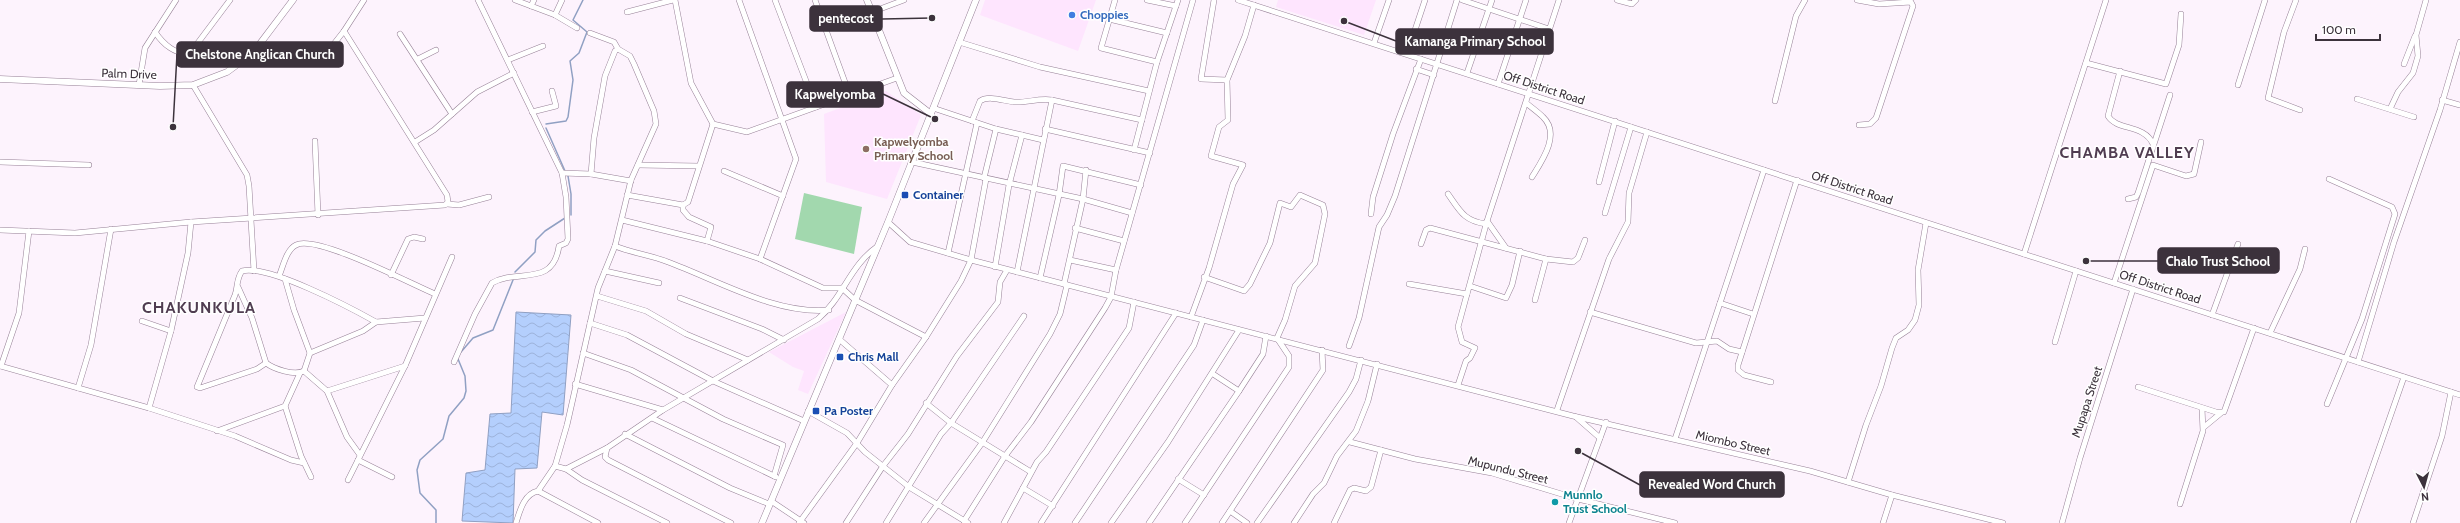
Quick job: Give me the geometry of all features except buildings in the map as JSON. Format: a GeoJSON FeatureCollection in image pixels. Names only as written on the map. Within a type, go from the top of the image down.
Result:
{"type":"FeatureCollection","features":[{"type":"Feature","properties":{"kind":"street"},"geometry":{"type":"LineString","coordinates":[[140,85],[143,54],[155,32],[176,0]]}},
{"type":"Feature","properties":{"kind":"street"},"geometry":{"type":"LineString","coordinates":[[155,32],[160,39],[179,52],[191,52],[230,0]]}},
{"type":"Feature","properties":{"kind":"street","name":"Palm Drive"},"geometry":{"type":"LineString","coordinates":[[0,79],[140,85],[193,85],[227,72],[253,53],[293,0]]}},
{"type":"Feature","properties":{"kind":"street"},"geometry":{"type":"LineString","coordinates":[[333,44],[344,31],[364,0]]}},
{"type":"Feature","properties":{"kind":"street"},"geometry":{"type":"LineString","coordinates":[[454,362],[474,314],[492,283],[510,276],[530,276],[541,274],[554,262],[559,246],[568,241],[566,197],[562,173],[478,0]]}},
{"type":"Feature","properties":{"kind":"street"},"geometry":{"type":"LineString","coordinates":[[515,0],[555,15],[577,28]]}},
{"type":"Feature","properties":{"kind":"street"},"geometry":{"type":"LineString","coordinates":[[531,6],[534,0]]}},
{"type":"Feature","properties":{"kind":"street"},"geometry":{"type":"LineString","coordinates":[[555,15],[562,0]]}},
{"type":"Feature","properties":{"kind":"street"},"geometry":{"type":"LineString","coordinates":[[627,12],[674,0],[691,83],[713,124],[688,202],[683,205],[627,195]]}},
{"type":"Feature","properties":{"kind":"street"},"geometry":{"type":"LineString","coordinates":[[739,0],[784,120],[796,159],[760,259]]}},
{"type":"Feature","properties":{"kind":"street"},"geometry":{"type":"LineString","coordinates":[[775,0],[816,107]]}},
{"type":"Feature","properties":{"kind":"street"},"geometry":{"type":"LineString","coordinates":[[816,0],[846,85],[846,96]]}},
{"type":"Feature","properties":{"kind":"street"},"geometry":{"type":"LineString","coordinates":[[867,0],[904,94],[932,111],[996,129],[1043,140]]}},
{"type":"Feature","properties":{"kind":"street"},"geometry":{"type":"LineString","coordinates":[[872,12],[904,0]]}},
{"type":"Feature","properties":{"kind":"street"},"geometry":{"type":"LineString","coordinates":[[762,523],[888,222],[976,0]]}},
{"type":"Feature","properties":{"kind":"street"},"geometry":{"type":"LineString","coordinates":[[1115,0],[1101,48],[1157,62]]}},
{"type":"Feature","properties":{"kind":"street"},"geometry":{"type":"LineString","coordinates":[[1147,0],[1176,6]]}},
{"type":"Feature","properties":{"kind":"street"},"geometry":{"type":"LineString","coordinates":[[1134,150],[1157,62],[1178,0]]}},
{"type":"Feature","properties":{"kind":"street"},"geometry":{"type":"LineString","coordinates":[[808,411],[847,433],[865,452],[909,487],[937,503],[964,522],[1004,456],[1031,422],[1111,297],[1116,270],[1124,241],[1142,185],[1193,0]]}},
{"type":"Feature","properties":{"kind":"street"},"geometry":{"type":"LineString","coordinates":[[1214,0],[1200,79],[1227,80]]}},
{"type":"Feature","properties":{"kind":"street","name":"Off District Road"},"geometry":{"type":"LineString","coordinates":[[1238,0],[2460,395]]}},
{"type":"Feature","properties":{"kind":"street"},"geometry":{"type":"LineString","coordinates":[[1374,43],[1389,0]]}},
{"type":"Feature","properties":{"kind":"street"},"geometry":{"type":"LineString","coordinates":[[1406,54],[1425,0]]}},
{"type":"Feature","properties":{"kind":"street"},"geometry":{"type":"LineString","coordinates":[[1349,346],[1359,318],[1380,227],[1395,196],[1457,0]]}},
{"type":"Feature","properties":{"kind":"street"},"geometry":{"type":"LineString","coordinates":[[1462,0],[1520,18],[1549,29]]}},
{"type":"Feature","properties":{"kind":"street"},"geometry":{"type":"LineString","coordinates":[[1467,73],[1492,0]]}},
{"type":"Feature","properties":{"kind":"street"},"geometry":{"type":"LineString","coordinates":[[1498,84],[1526,0]]}},
{"type":"Feature","properties":{"kind":"street"},"geometry":{"type":"LineString","coordinates":[[1458,384],[1466,361],[1470,358],[1475,348],[1462,342],[1457,330],[1487,222],[1559,0]]}},
{"type":"Feature","properties":{"kind":"street"},"geometry":{"type":"LineString","coordinates":[[1617,0],[1632,4],[1636,0]]}},
{"type":"Feature","properties":{"kind":"street"},"geometry":{"type":"LineString","coordinates":[[1775,101],[1796,16],[1805,0]]}},
{"type":"Feature","properties":{"kind":"street"},"geometry":{"type":"LineString","coordinates":[[1859,125],[1870,124],[1876,118],[1913,6],[1911,2],[1879,4],[1861,0]]}},
{"type":"Feature","properties":{"kind":"street"},"geometry":{"type":"LineString","coordinates":[[2024,254],[2106,0]]}},
{"type":"Feature","properties":{"kind":"street"},"geometry":{"type":"LineString","coordinates":[[2238,85],[2265,0]]}},
{"type":"Feature","properties":{"kind":"street"},"geometry":{"type":"LineString","coordinates":[[2296,0],[2284,32],[2268,98],[2300,110]]}},
{"type":"Feature","properties":{"kind":"street"},"geometry":{"type":"LineString","coordinates":[[2404,64],[2416,35],[2426,0]]}},
{"type":"Feature","properties":{"kind":"street"},"geometry":{"type":"LineString","coordinates":[[1191,317],[1204,277],[1209,268],[1233,184],[1243,165],[1211,156],[1219,127],[1228,120],[1227,80],[1245,36],[1254,5]]}},
{"type":"Feature","properties":{"kind":"street"},"geometry":{"type":"LineString","coordinates":[[2086,63],[2166,84],[2170,77],[2181,38],[2181,14]]}},
{"type":"Feature","properties":{"kind":"street"},"geometry":{"type":"LineString","coordinates":[[1110,19],[1166,33]]}},
{"type":"Feature","properties":{"kind":"street"},"geometry":{"type":"LineString","coordinates":[[344,31],[447,195],[447,204]]}},
{"type":"Feature","properties":{"kind":"street"},"geometry":{"type":"LineString","coordinates":[[516,523],[526,499],[530,495],[538,492],[555,466],[567,425],[575,384],[597,296],[615,246],[631,181],[655,128],[656,119],[630,56],[618,49],[614,42],[590,33]]}},
{"type":"Feature","properties":{"kind":"street"},"geometry":{"type":"LineString","coordinates":[[400,34],[418,59],[452,114]]}},
{"type":"Feature","properties":{"kind":"street"},"geometry":{"type":"LineString","coordinates":[[2390,109],[2398,92],[2413,73],[2418,56],[2416,35]]}},
{"type":"Feature","properties":{"kind":"street"},"geometry":{"type":"LineString","coordinates":[[960,42],[1040,67],[1149,91]]}},
{"type":"Feature","properties":{"kind":"street"},"geometry":{"type":"LineString","coordinates":[[2358,362],[2394,242],[2460,42]]}},
{"type":"Feature","properties":{"kind":"street"},"geometry":{"type":"LineString","coordinates":[[508,60],[543,46]]}},
{"type":"Feature","properties":{"kind":"street"},"geometry":{"type":"LineString","coordinates":[[591,174],[594,138],[605,76],[615,51],[618,49]]}},
{"type":"Feature","properties":{"kind":"street"},"geometry":{"type":"LineString","coordinates":[[418,59],[436,50]]}},
{"type":"Feature","properties":{"kind":"street"},"geometry":{"type":"LineString","coordinates":[[1371,214],[1375,191],[1416,69],[1421,59]]}},
{"type":"Feature","properties":{"kind":"street"},"geometry":{"type":"LineString","coordinates":[[1416,69],[1434,75]]}},
{"type":"Feature","properties":{"kind":"street"},"geometry":{"type":"LineString","coordinates":[[2120,72],[2108,116],[2113,121],[2148,135],[2153,144]]}},
{"type":"Feature","properties":{"kind":"street"},"geometry":{"type":"LineString","coordinates":[[415,142],[484,88],[514,73]]}},
{"type":"Feature","properties":{"kind":"street"},"geometry":{"type":"LineString","coordinates":[[713,124],[748,132],[897,78]]}},
{"type":"Feature","properties":{"kind":"street"},"geometry":{"type":"LineString","coordinates":[[193,85],[247,175],[254,271]]}},
{"type":"Feature","properties":{"kind":"street"},"geometry":{"type":"LineString","coordinates":[[846,85],[855,93]]}},
{"type":"Feature","properties":{"kind":"street"},"geometry":{"type":"LineString","coordinates":[[532,112],[556,106],[552,91]]}},
{"type":"Feature","properties":{"kind":"street"},"geometry":{"type":"LineString","coordinates":[[2128,199],[2136,197],[2138,193],[2170,95]]}},
{"type":"Feature","properties":{"kind":"street"},"geometry":{"type":"LineString","coordinates":[[948,253],[974,122],[980,101],[983,98],[1020,102],[1038,99],[1052,100],[1142,120]]}},
{"type":"Feature","properties":{"kind":"street"},"geometry":{"type":"LineString","coordinates":[[2357,99],[2414,117]]}},
{"type":"Feature","properties":{"kind":"street"},"geometry":{"type":"LineString","coordinates":[[1017,272],[1052,100]]}},
{"type":"Feature","properties":{"kind":"street"},"geometry":{"type":"LineString","coordinates":[[2442,100],[2460,106]]}},
{"type":"Feature","properties":{"kind":"street"},"geometry":{"type":"LineString","coordinates":[[1526,103],[1544,117],[1548,123],[1550,133],[1549,147],[1532,177]]}},
{"type":"Feature","properties":{"kind":"street"},"geometry":{"type":"LineString","coordinates":[[1599,182],[1615,121]]}},
{"type":"Feature","properties":{"kind":"street"},"geometry":{"type":"LineString","coordinates":[[1605,213],[1631,127]]}},
{"type":"Feature","properties":{"kind":"street"},"geometry":{"type":"LineString","coordinates":[[625,434],[730,488],[770,503],[801,522],[858,443],[892,385],[926,337],[961,281],[971,260],[985,179],[996,129]]}},
{"type":"Feature","properties":{"kind":"street"},"geometry":{"type":"LineString","coordinates":[[1046,129],[1150,153]]}},
{"type":"Feature","properties":{"kind":"street"},"geometry":{"type":"LineString","coordinates":[[1557,410],[1609,259],[1628,222],[1629,193],[1647,132]]}},
{"type":"Feature","properties":{"kind":"street"},"geometry":{"type":"LineString","coordinates":[[995,267],[1009,184],[1022,135]]}},
{"type":"Feature","properties":{"kind":"street"},"geometry":{"type":"LineString","coordinates":[[315,141],[318,215]]}},
{"type":"Feature","properties":{"kind":"street"},"geometry":{"type":"LineString","coordinates":[[2114,283],[2154,165],[2186,176],[2194,174],[2201,142]]}},
{"type":"Feature","properties":{"kind":"street"},"geometry":{"type":"LineString","coordinates":[[0,162],[90,165]]}},
{"type":"Feature","properties":{"kind":"street"},"geometry":{"type":"LineString","coordinates":[[912,162],[1083,199],[1132,213]]}},
{"type":"Feature","properties":{"kind":"street"},"geometry":{"type":"LineString","coordinates":[[638,165],[699,166]]}},
{"type":"Feature","properties":{"kind":"street"},"geometry":{"type":"LineString","coordinates":[[1040,278],[1059,195],[1063,166],[1086,170],[1142,185]]}},
{"type":"Feature","properties":{"kind":"street"},"geometry":{"type":"LineString","coordinates":[[924,523],[937,503],[982,443],[1054,328],[1062,309],[1076,228],[1083,199],[1086,170]]}},
{"type":"Feature","properties":{"kind":"street"},"geometry":{"type":"LineString","coordinates":[[1675,439],[1764,170]]}},
{"type":"Feature","properties":{"kind":"street"},"geometry":{"type":"LineString","coordinates":[[724,171],[783,196]]}},
{"type":"Feature","properties":{"kind":"street"},"geometry":{"type":"LineString","coordinates":[[562,173],[591,174],[631,181]]}},
{"type":"Feature","properties":{"kind":"street"},"geometry":{"type":"LineString","coordinates":[[2327,404],[2347,358],[2373,288],[2394,212],[2392,207],[2329,179]]}},
{"type":"Feature","properties":{"kind":"street"},"geometry":{"type":"LineString","coordinates":[[1771,382],[1754,379],[1739,372],[1738,364],[1798,180]]}},
{"type":"Feature","properties":{"kind":"street"},"geometry":{"type":"LineString","coordinates":[[1448,194],[1464,216],[1470,221],[1487,222]]}},
{"type":"Feature","properties":{"kind":"street"},"geometry":{"type":"LineString","coordinates":[[0,230],[75,232],[191,222],[318,215],[439,206],[447,204],[458,205],[489,196]]}},
{"type":"Feature","properties":{"kind":"street"},"geometry":{"type":"LineString","coordinates":[[1185,523],[1289,367],[1289,356],[1277,338],[1285,320],[1295,286],[1315,263],[1325,214],[1323,206],[1300,196],[1291,207],[1280,203],[1270,243],[1250,284],[1244,291],[1204,277]]}},
{"type":"Feature","properties":{"kind":"street"},"geometry":{"type":"LineString","coordinates":[[683,205],[683,210],[686,215],[711,227],[707,241]]}},
{"type":"Feature","properties":{"kind":"street"},"geometry":{"type":"LineString","coordinates":[[622,220],[707,241],[760,259],[823,288],[842,288],[855,300],[926,337]]}},
{"type":"Feature","properties":{"kind":"street"},"geometry":{"type":"LineString","coordinates":[[149,408],[171,331],[188,254],[191,222]]}},
{"type":"Feature","properties":{"kind":"street","name":"Miombo Street"},"geometry":{"type":"LineString","coordinates":[[888,222],[910,242],[995,267],[1239,330],[1277,338],[1458,384],[1557,410],[1573,416],[1606,422],[1848,482],[1892,495],[2003,523]]}},
{"type":"Feature","properties":{"kind":"street"},"geometry":{"type":"LineString","coordinates":[[1487,222],[1506,248]]}},
{"type":"Feature","properties":{"kind":"street"},"geometry":{"type":"LineString","coordinates":[[1848,482],[1866,425],[1882,386],[1896,338],[1908,330],[1915,320],[1918,305],[1918,270],[1926,223]]}},
{"type":"Feature","properties":{"kind":"street"},"geometry":{"type":"LineString","coordinates":[[1076,228],[1124,241]]}},
{"type":"Feature","properties":{"kind":"street"},"geometry":{"type":"LineString","coordinates":[[1421,244],[1428,228],[1546,259],[1576,261],[1585,240]]}},
{"type":"Feature","properties":{"kind":"street"},"geometry":{"type":"LineString","coordinates":[[78,388],[91,345],[110,229]]}},
{"type":"Feature","properties":{"kind":"street"},"geometry":{"type":"LineString","coordinates":[[29,231],[20,307],[1,366],[149,408],[304,463]]}},
{"type":"Feature","properties":{"kind":"street"},"geometry":{"type":"LineString","coordinates":[[391,275],[408,239],[414,236],[423,239]]}},
{"type":"Feature","properties":{"kind":"street"},"geometry":{"type":"LineString","coordinates":[[279,276],[293,247],[301,243],[313,243],[435,294]]}},
{"type":"Feature","properties":{"kind":"street"},"geometry":{"type":"LineString","coordinates":[[2212,315],[2238,244]]}},
{"type":"Feature","properties":{"kind":"street"},"geometry":{"type":"LineString","coordinates":[[615,246],[664,260],[780,305],[803,310],[829,310]]}},
{"type":"Feature","properties":{"kind":"street"},"geometry":{"type":"LineString","coordinates":[[566,469],[607,448],[625,434],[663,410],[686,398],[818,319],[829,310],[863,257],[878,246]]}},
{"type":"Feature","properties":{"kind":"street"},"geometry":{"type":"LineString","coordinates":[[2270,333],[2300,269],[2305,249]]}},
{"type":"Feature","properties":{"kind":"street"},"geometry":{"type":"LineString","coordinates":[[1470,286],[1506,298],[1512,285],[1520,251]]}},
{"type":"Feature","properties":{"kind":"street"},"geometry":{"type":"LineString","coordinates":[[348,480],[405,366],[452,257]]}},
{"type":"Feature","properties":{"kind":"street"},"geometry":{"type":"LineString","coordinates":[[1535,300],[1546,259]]}},
{"type":"Feature","properties":{"kind":"street"},"geometry":{"type":"LineString","coordinates":[[1070,260],[1116,270]]}},
{"type":"Feature","properties":{"kind":"street"},"geometry":{"type":"LineString","coordinates":[[846,523],[883,466],[908,434],[926,403],[957,356],[998,302],[1000,282],[1007,270]]}},
{"type":"Feature","properties":{"kind":"street"},"geometry":{"type":"LineString","coordinates":[[266,363],[258,369],[200,388],[196,387],[238,287],[238,278],[242,271],[254,271],[279,276],[376,322],[425,318]]}},
{"type":"Feature","properties":{"kind":"street"},"geometry":{"type":"LineString","coordinates":[[605,271],[659,283]]}},
{"type":"Feature","properties":{"kind":"street"},"geometry":{"type":"LineString","coordinates":[[2055,342],[2076,271]]}},
{"type":"Feature","properties":{"kind":"street"},"geometry":{"type":"LineString","coordinates":[[216,431],[285,406],[302,372],[310,353],[294,310],[285,279]]}},
{"type":"Feature","properties":{"kind":"street"},"geometry":{"type":"LineString","coordinates":[[1409,284],[1467,294]]}},
{"type":"Feature","properties":{"kind":"street"},"geometry":{"type":"LineString","coordinates":[[238,287],[252,318],[266,363],[280,369],[302,372],[327,391],[347,437],[359,457],[392,477]]}},
{"type":"Feature","properties":{"kind":"street","name":"Mupapa Street"},"geometry":{"type":"LineString","coordinates":[[2062,523],[2080,458],[2133,289]]}},
{"type":"Feature","properties":{"kind":"street"},"geometry":{"type":"LineString","coordinates":[[597,296],[640,309],[686,334],[748,360]]}},
{"type":"Feature","properties":{"kind":"street"},"geometry":{"type":"LineString","coordinates":[[680,298],[762,329],[784,340]]}},
{"type":"Feature","properties":{"kind":"street"},"geometry":{"type":"LineString","coordinates":[[1004,523],[1032,472],[1129,328],[1134,302]]}},
{"type":"Feature","properties":{"kind":"street"},"geometry":{"type":"LineString","coordinates":[[1720,303],[1754,314]]}},
{"type":"Feature","properties":{"kind":"street"},"geometry":{"type":"LineString","coordinates":[[1590,312],[1696,343],[1717,341],[1729,349],[1742,352]]}},
{"type":"Feature","properties":{"kind":"street"},"geometry":{"type":"LineString","coordinates":[[1041,523],[1176,314]]}},
{"type":"Feature","properties":{"kind":"street"},"geometry":{"type":"LineString","coordinates":[[886,523],[941,434],[951,423],[1024,316]]}},
{"type":"Feature","properties":{"kind":"street"},"geometry":{"type":"LineString","coordinates":[[1075,523],[1194,345],[1202,320]]}},
{"type":"Feature","properties":{"kind":"street"},"geometry":{"type":"LineString","coordinates":[[142,321],[171,331]]}},
{"type":"Feature","properties":{"kind":"street"},"geometry":{"type":"LineString","coordinates":[[310,353],[363,331],[376,322]]}},
{"type":"Feature","properties":{"kind":"street"},"geometry":{"type":"LineString","coordinates":[[590,324],[627,335],[713,381],[804,421]]}},
{"type":"Feature","properties":{"kind":"street"},"geometry":{"type":"LineString","coordinates":[[2204,427],[2225,410],[2254,328]]}},
{"type":"Feature","properties":{"kind":"street"},"geometry":{"type":"LineString","coordinates":[[1111,523],[1168,442],[1213,374],[1239,330]]}},
{"type":"Feature","properties":{"kind":"street"},"geometry":{"type":"LineString","coordinates":[[1150,523],[1263,354],[1266,336]]}},
{"type":"Feature","properties":{"kind":"street"},"geometry":{"type":"LineString","coordinates":[[839,339],[892,385]]}},
{"type":"Feature","properties":{"kind":"street"},"geometry":{"type":"LineString","coordinates":[[1222,523],[1323,370],[1322,350]]}},
{"type":"Feature","properties":{"kind":"street"},"geometry":{"type":"LineString","coordinates":[[583,353],[631,370],[723,419],[783,445],[774,476]]}},
{"type":"Feature","properties":{"kind":"street"},"geometry":{"type":"LineString","coordinates":[[1257,523],[1349,392],[1356,379],[1360,360]]}},
{"type":"Feature","properties":{"kind":"street"},"geometry":{"type":"LineString","coordinates":[[1294,523],[1313,494],[1324,483],[1337,456],[1350,442],[1368,401],[1377,364]]}},
{"type":"Feature","properties":{"kind":"street"},"geometry":{"type":"LineString","coordinates":[[327,391],[405,366]]}},
{"type":"Feature","properties":{"kind":"street"},"geometry":{"type":"LineString","coordinates":[[1213,374],[1239,391]]}},
{"type":"Feature","properties":{"kind":"street"},"geometry":{"type":"LineString","coordinates":[[2353,523],[2404,377]]}},
{"type":"Feature","properties":{"kind":"street"},"geometry":{"type":"LineString","coordinates":[[575,384],[663,410]]}},
{"type":"Feature","properties":{"kind":"street"},"geometry":{"type":"LineString","coordinates":[[2138,387],[2221,413]]}},
{"type":"Feature","properties":{"kind":"street"},"geometry":{"type":"LineString","coordinates":[[2412,523],[2442,436],[2451,392]]}},
{"type":"Feature","properties":{"kind":"street"},"geometry":{"type":"LineString","coordinates":[[926,403],[951,423],[1032,472]]}},
{"type":"Feature","properties":{"kind":"street"},"geometry":{"type":"LineString","coordinates":[[285,406],[304,463],[311,477]]}},
{"type":"Feature","properties":{"kind":"street"},"geometry":{"type":"LineString","coordinates":[[2180,504],[2204,427],[2202,408]]}},
{"type":"Feature","properties":{"kind":"street"},"geometry":{"type":"LineString","coordinates":[[1573,416],[1590,427],[1600,438]]}},
{"type":"Feature","properties":{"kind":"street"},"geometry":{"type":"LineString","coordinates":[[652,418],[780,479]]}},
{"type":"Feature","properties":{"kind":"street"},"geometry":{"type":"LineString","coordinates":[[1569,523],[1606,422]]}},
{"type":"Feature","properties":{"kind":"street","name":"Mupundu Street"},"geometry":{"type":"LineString","coordinates":[[1350,442],[1381,450],[1492,473],[1578,499],[1675,523]]}},
{"type":"Feature","properties":{"kind":"street"},"geometry":{"type":"LineString","coordinates":[[607,448],[605,457],[608,460],[731,523]]}},
{"type":"Feature","properties":{"kind":"street"},"geometry":{"type":"LineString","coordinates":[[1334,523],[1350,490],[1354,488],[1366,491],[1372,487],[1381,450]]}},
{"type":"Feature","properties":{"kind":"street"},"geometry":{"type":"LineString","coordinates":[[555,466],[566,469],[582,480],[667,523]]}},
{"type":"Feature","properties":{"kind":"street"},"geometry":{"type":"LineString","coordinates":[[1178,479],[1204,495]]}},
{"type":"Feature","properties":{"kind":"street"},"geometry":{"type":"LineString","coordinates":[[1024,488],[1053,506]]}},
{"type":"Feature","properties":{"kind":"street"},"geometry":{"type":"LineString","coordinates":[[538,492],[598,523]]}},
{"type":"Feature","properties":{"kind":"street"},"geometry":{"type":"LineString","coordinates":[[1883,523],[1892,495]]}},
{"type":"Feature","properties":{"kind":"street"},"geometry":{"type":"LineString","coordinates":[[1230,511],[1248,523]]}},
{"type":"Feature","properties":{"kind":"shaded area"},"geometry":{"type":"Polygon","coordinates":[[[985,0],[1096,0],[1078,51],[980,15],[985,0]]]}},
{"type":"Feature","properties":{"kind":"shaded area"},"geometry":{"type":"Polygon","coordinates":[[[1278,0],[1376,0],[1364,35],[1276,7],[1278,0]]]}},
{"type":"Feature","properties":{"kind":"shaded area","name":"Kapwelyomba Primary School"},"geometry":{"type":"Polygon","coordinates":[[[886,91],[921,115],[887,199],[826,182],[824,114],[886,91]]]}},
{"type":"Feature","properties":{"kind":"shaded area"},"geometry":{"type":"Polygon","coordinates":[[[846,312],[808,394],[798,390],[804,371],[793,367],[769,352],[846,312]]]}},
{"type":"Feature","properties":{"kind":"green space"},"geometry":{"type":"Polygon","coordinates":[[[804,193],[862,207],[854,254],[795,239],[804,193]]]}},
{"type":"Feature","properties":{"kind":"water"},"geometry":{"type":"Polygon","coordinates":[[[516,312],[571,315],[563,415],[542,412],[537,468],[515,469],[513,523],[462,521],[466,473],[485,470],[490,414],[511,413],[516,312]]]}},
{"type":"Feature","properties":{"kind":"waterway"},"geometry":{"type":"LineString","coordinates":[[546,124],[566,121],[568,117],[573,80],[570,61],[579,53],[587,32],[573,20],[583,0]]}},
{"type":"Feature","properties":{"kind":"waterway"},"geometry":{"type":"LineString","coordinates":[[546,128],[565,171]]}},
{"type":"Feature","properties":{"kind":"waterway"},"geometry":{"type":"LineString","coordinates":[[568,176],[571,194],[571,215]]}},
{"type":"Feature","properties":{"kind":"waterway"},"geometry":{"type":"LineString","coordinates":[[515,272],[535,252],[536,240],[545,231],[565,218]]}},
{"type":"Feature","properties":{"kind":"waterway"},"geometry":{"type":"LineString","coordinates":[[461,352],[473,338],[493,330],[513,280]]}},
{"type":"Feature","properties":{"kind":"waterway"},"geometry":{"type":"LineString","coordinates":[[436,523],[436,510],[420,493],[417,470],[420,460],[443,439],[449,416],[464,398],[466,391],[465,376],[458,359]]}},
{"type":"Feature","properties":{"kind":"place","name":"Choppies"},"geometry":{"type":"Point","coordinates":[1072,15]}},
{"type":"Feature","properties":{"kind":"place","name":"pentecost"},"geometry":{"type":"Point","coordinates":[932,18]}},
{"type":"Feature","properties":{"kind":"place","name":"Kamanga Primary School"},"geometry":{"type":"Point","coordinates":[1344,21]}},
{"type":"Feature","properties":{"kind":"place","name":"Kapwelyomba"},"geometry":{"type":"Point","coordinates":[935,119]}},
{"type":"Feature","properties":{"kind":"place","name":"Chelstone Anglican Church"},"geometry":{"type":"Point","coordinates":[173,127]}},
{"type":"Feature","properties":{"kind":"place","name":"Kapwelyomba Primary School"},"geometry":{"type":"Point","coordinates":[866,149]}},
{"type":"Feature","properties":{"kind":"place","name":"Container"},"geometry":{"type":"Point","coordinates":[905,195]}},
{"type":"Feature","properties":{"kind":"place","name":"Chalo Trust School"},"geometry":{"type":"Point","coordinates":[2086,261]}},
{"type":"Feature","properties":{"kind":"place","name":"Chris Mall"},"geometry":{"type":"Point","coordinates":[840,357]}},
{"type":"Feature","properties":{"kind":"place","name":"Pa Poster"},"geometry":{"type":"Point","coordinates":[816,411]}},
{"type":"Feature","properties":{"kind":"place","name":"Revealed Word Church"},"geometry":{"type":"Point","coordinates":[1578,451]}},
{"type":"Feature","properties":{"kind":"place","name":"Munnlo Trust School"},"geometry":{"type":"Point","coordinates":[1555,502]}},
{"type":"Feature","properties":{"kind":"district","name":"CHAMBA VALLEY"},"geometry":{"type":"Point","coordinates":[2127,152]}},
{"type":"Feature","properties":{"kind":"district","name":"CHAKUNKULA"},"geometry":{"type":"Point","coordinates":[199,307]}}]}
